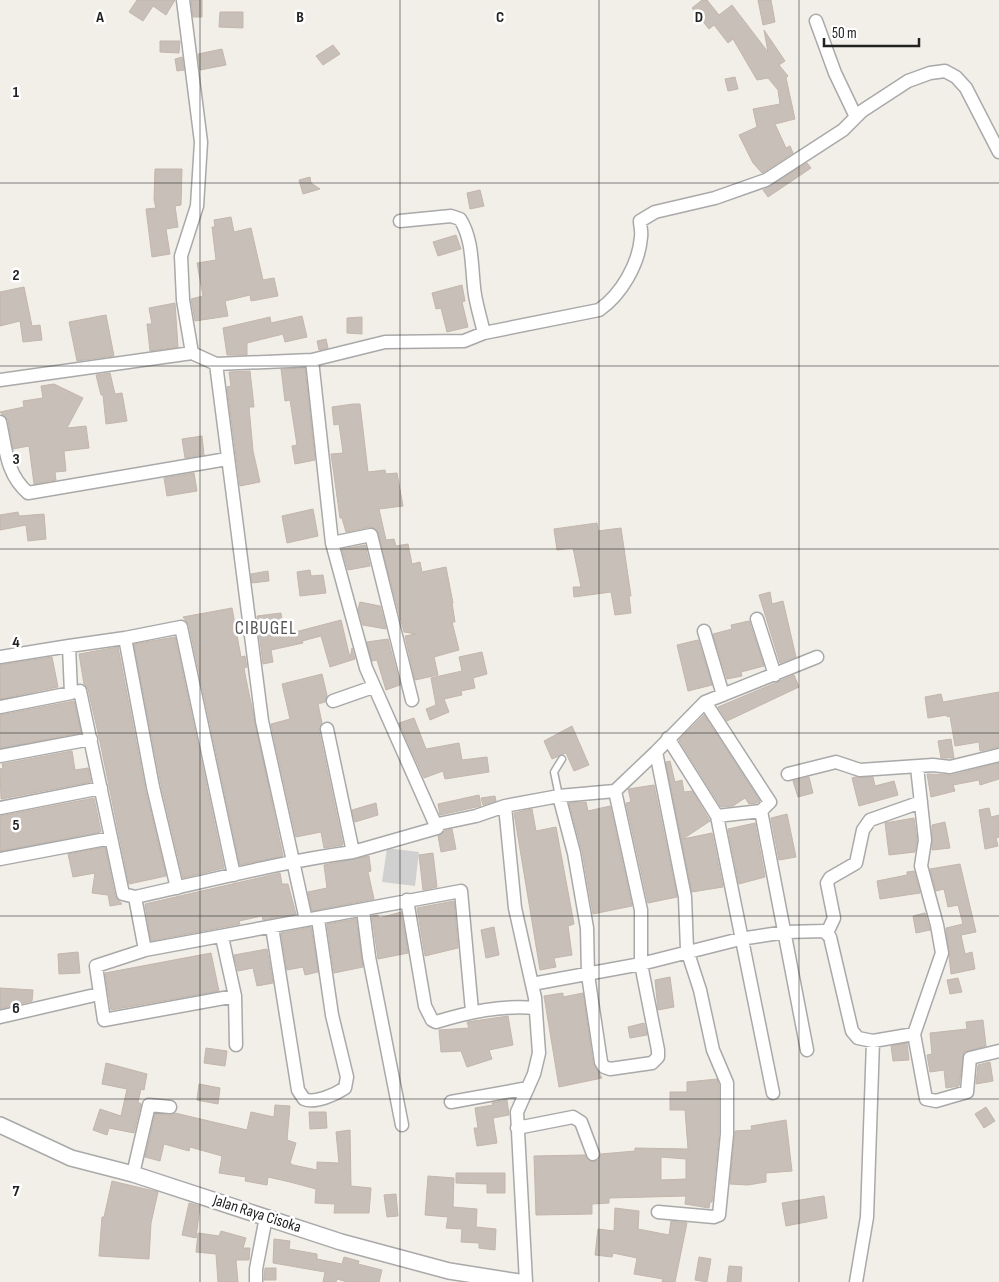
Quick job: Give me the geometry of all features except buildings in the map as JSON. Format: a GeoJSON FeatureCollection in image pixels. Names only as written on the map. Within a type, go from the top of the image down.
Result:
{"type":"FeatureCollection","features":[{"type":"Feature","properties":{"kind":"street"},"geometry":{"type":"LineString","coordinates":[[183,0],[200,142],[197,206],[181,256],[183,300],[192,353]]}},
{"type":"Feature","properties":{"kind":"street"},"geometry":{"type":"LineString","coordinates":[[816,21],[835,73],[856,117]]}},
{"type":"Feature","properties":{"kind":"street"},"geometry":{"type":"LineString","coordinates":[[0,380],[192,353],[216,364],[312,360],[385,342],[464,340],[484,333],[599,310],[613,300],[636,263],[642,235],[640,221],[642,219],[655,212],[716,198],[766,180],[843,130],[856,117],[908,81],[930,73],[945,71],[956,77],[966,88],[999,152]]}},
{"type":"Feature","properties":{"kind":"street"},"geometry":{"type":"LineString","coordinates":[[400,221],[451,216],[460,219],[464,225],[470,246],[475,294],[484,333]]}},
{"type":"Feature","properties":{"kind":"street"},"geometry":{"type":"LineString","coordinates":[[312,360],[332,543],[373,687],[437,828]]}},
{"type":"Feature","properties":{"kind":"street"},"geometry":{"type":"LineString","coordinates":[[216,364],[262,721],[293,861],[312,920],[347,1077],[345,1088],[313,1101],[304,1099],[298,1090],[272,927]]}},
{"type":"Feature","properties":{"kind":"street"},"geometry":{"type":"LineString","coordinates":[[0,422],[10,469],[16,483],[28,493],[227,459]]}},
{"type":"Feature","properties":{"kind":"street"},"geometry":{"type":"LineString","coordinates":[[332,543],[371,535],[412,700]]}},
{"type":"Feature","properties":{"kind":"street"},"geometry":{"type":"LineString","coordinates":[[757,619],[775,675]]}},
{"type":"Feature","properties":{"kind":"street"},"geometry":{"type":"LineString","coordinates":[[0,657],[125,638],[181,626],[234,875]]}},
{"type":"Feature","properties":{"kind":"street"},"geometry":{"type":"LineString","coordinates":[[704,631],[723,695]]}},
{"type":"Feature","properties":{"kind":"street"},"geometry":{"type":"LineString","coordinates":[[125,638],[153,787],[177,888]]}},
{"type":"Feature","properties":{"kind":"street"},"geometry":{"type":"LineString","coordinates":[[69,646],[71,693]]}},
{"type":"Feature","properties":{"kind":"street"},"geometry":{"type":"LineString","coordinates":[[0,707],[80,691],[123,894],[135,896],[293,861],[353,852],[437,828],[438,824],[476,816],[505,806],[559,796],[615,791],[705,702],[817,657]]}},
{"type":"Feature","properties":{"kind":"street"},"geometry":{"type":"LineString","coordinates":[[333,701],[373,687]]}},
{"type":"Feature","properties":{"kind":"street"},"geometry":{"type":"LineString","coordinates":[[705,702],[770,802],[761,811],[717,816]]}},
{"type":"Feature","properties":{"kind":"street"},"geometry":{"type":"LineString","coordinates":[[327,729],[353,852]]}},
{"type":"Feature","properties":{"kind":"street"},"geometry":{"type":"LineString","coordinates":[[668,738],[717,816],[740,939],[773,1093]]}},
{"type":"Feature","properties":{"kind":"street"},"geometry":{"type":"LineString","coordinates":[[0,756],[91,739]]}},
{"type":"Feature","properties":{"kind":"street"},"geometry":{"type":"LineString","coordinates":[[656,752],[685,898],[687,950],[700,990],[713,1050],[727,1083],[727,1134],[719,1215],[714,1217],[658,1212]]}},
{"type":"Feature","properties":{"kind":"street"},"geometry":{"type":"LineString","coordinates":[[788,774],[836,762],[860,770],[933,765],[950,767],[999,755]]}},
{"type":"Feature","properties":{"kind":"street"},"geometry":{"type":"LineString","coordinates":[[917,767],[925,840],[921,866],[937,925],[942,953],[914,1034],[926,1099],[955,1097],[967,1092],[970,1058],[999,1051]]}},
{"type":"Feature","properties":{"kind":"street"},"geometry":{"type":"LineString","coordinates":[[0,808],[101,788]]}},
{"type":"Feature","properties":{"kind":"street"},"geometry":{"type":"LineString","coordinates":[[559,796],[574,853],[587,928],[588,975],[604,1067],[610,1069],[652,1063],[658,1057],[641,964],[641,910],[615,791]]}},
{"type":"Feature","properties":{"kind":"street"},"geometry":{"type":"LineString","coordinates":[[914,1034],[873,1040],[858,1038],[852,1031],[846,997],[827,932],[834,918],[827,883],[830,878],[856,863],[863,830],[870,820],[921,802]]}},
{"type":"Feature","properties":{"kind":"street"},"geometry":{"type":"LineString","coordinates":[[505,806],[515,908],[532,984],[539,1052],[534,1074],[517,1112],[526,1282]]}},
{"type":"Feature","properties":{"kind":"street"},"geometry":{"type":"LineString","coordinates":[[761,811],[786,932],[807,1050]]}},
{"type":"Feature","properties":{"kind":"street"},"geometry":{"type":"LineString","coordinates":[[0,859],[111,838]]}},
{"type":"Feature","properties":{"kind":"street"},"geometry":{"type":"LineString","coordinates":[[235,996],[104,1020],[96,966],[145,950],[461,891],[472,1011]]}},
{"type":"Feature","properties":{"kind":"street"},"geometry":{"type":"LineString","coordinates":[[135,896],[145,950]]}},
{"type":"Feature","properties":{"kind":"street"},"geometry":{"type":"LineString","coordinates":[[408,900],[428,1015],[436,1022],[472,1011],[518,1006],[535,1008]]}},
{"type":"Feature","properties":{"kind":"street"},"geometry":{"type":"LineString","coordinates":[[363,910],[369,958],[402,1125]]}},
{"type":"Feature","properties":{"kind":"street"},"geometry":{"type":"LineString","coordinates":[[532,984],[641,964],[687,950],[740,939],[786,932],[824,930],[827,932]]}},
{"type":"Feature","properties":{"kind":"street"},"geometry":{"type":"LineString","coordinates":[[222,937],[235,996],[236,1045]]}},
{"type":"Feature","properties":{"kind":"street"},"geometry":{"type":"LineString","coordinates":[[0,1017],[99,994]]}},
{"type":"Feature","properties":{"kind":"street"},"geometry":{"type":"LineString","coordinates":[[856,1282],[866,1218],[873,1040]]}},
{"type":"Feature","properties":{"kind":"street"},"geometry":{"type":"LineString","coordinates":[[451,1102],[528,1088]]}},
{"type":"Feature","properties":{"kind":"street"},"geometry":{"type":"LineString","coordinates":[[133,1174],[149,1105],[170,1107]]}},
{"type":"Feature","properties":{"kind":"street"},"geometry":{"type":"LineString","coordinates":[[517,1128],[573,1117],[581,1122],[593,1154]]}},
{"type":"Feature","properties":{"kind":"street","name":"Jalan Raya Cisoka"},"geometry":{"type":"LineString","coordinates":[[0,1125],[71,1158],[133,1174],[392,1257],[449,1271],[519,1282]]}},
{"type":"Feature","properties":{"kind":"street"},"geometry":{"type":"LineString","coordinates":[[256,1282],[256,1269],[266,1217]]}},
{"type":"Feature","properties":{"kind":"lane"},"geometry":{"type":"LineString","coordinates":[[559,796],[556,791],[554,772],[562,759]]}},
{"type":"Feature","properties":{"kind":"shaded area"},"geometry":{"type":"Polygon","coordinates":[[[387,848],[419,852],[415,886],[382,882],[387,848]]]}},
{"type":"Feature","properties":{"kind":"district","name":"CIBUGEL"},"geometry":{"type":"Point","coordinates":[266,628]}}]}
